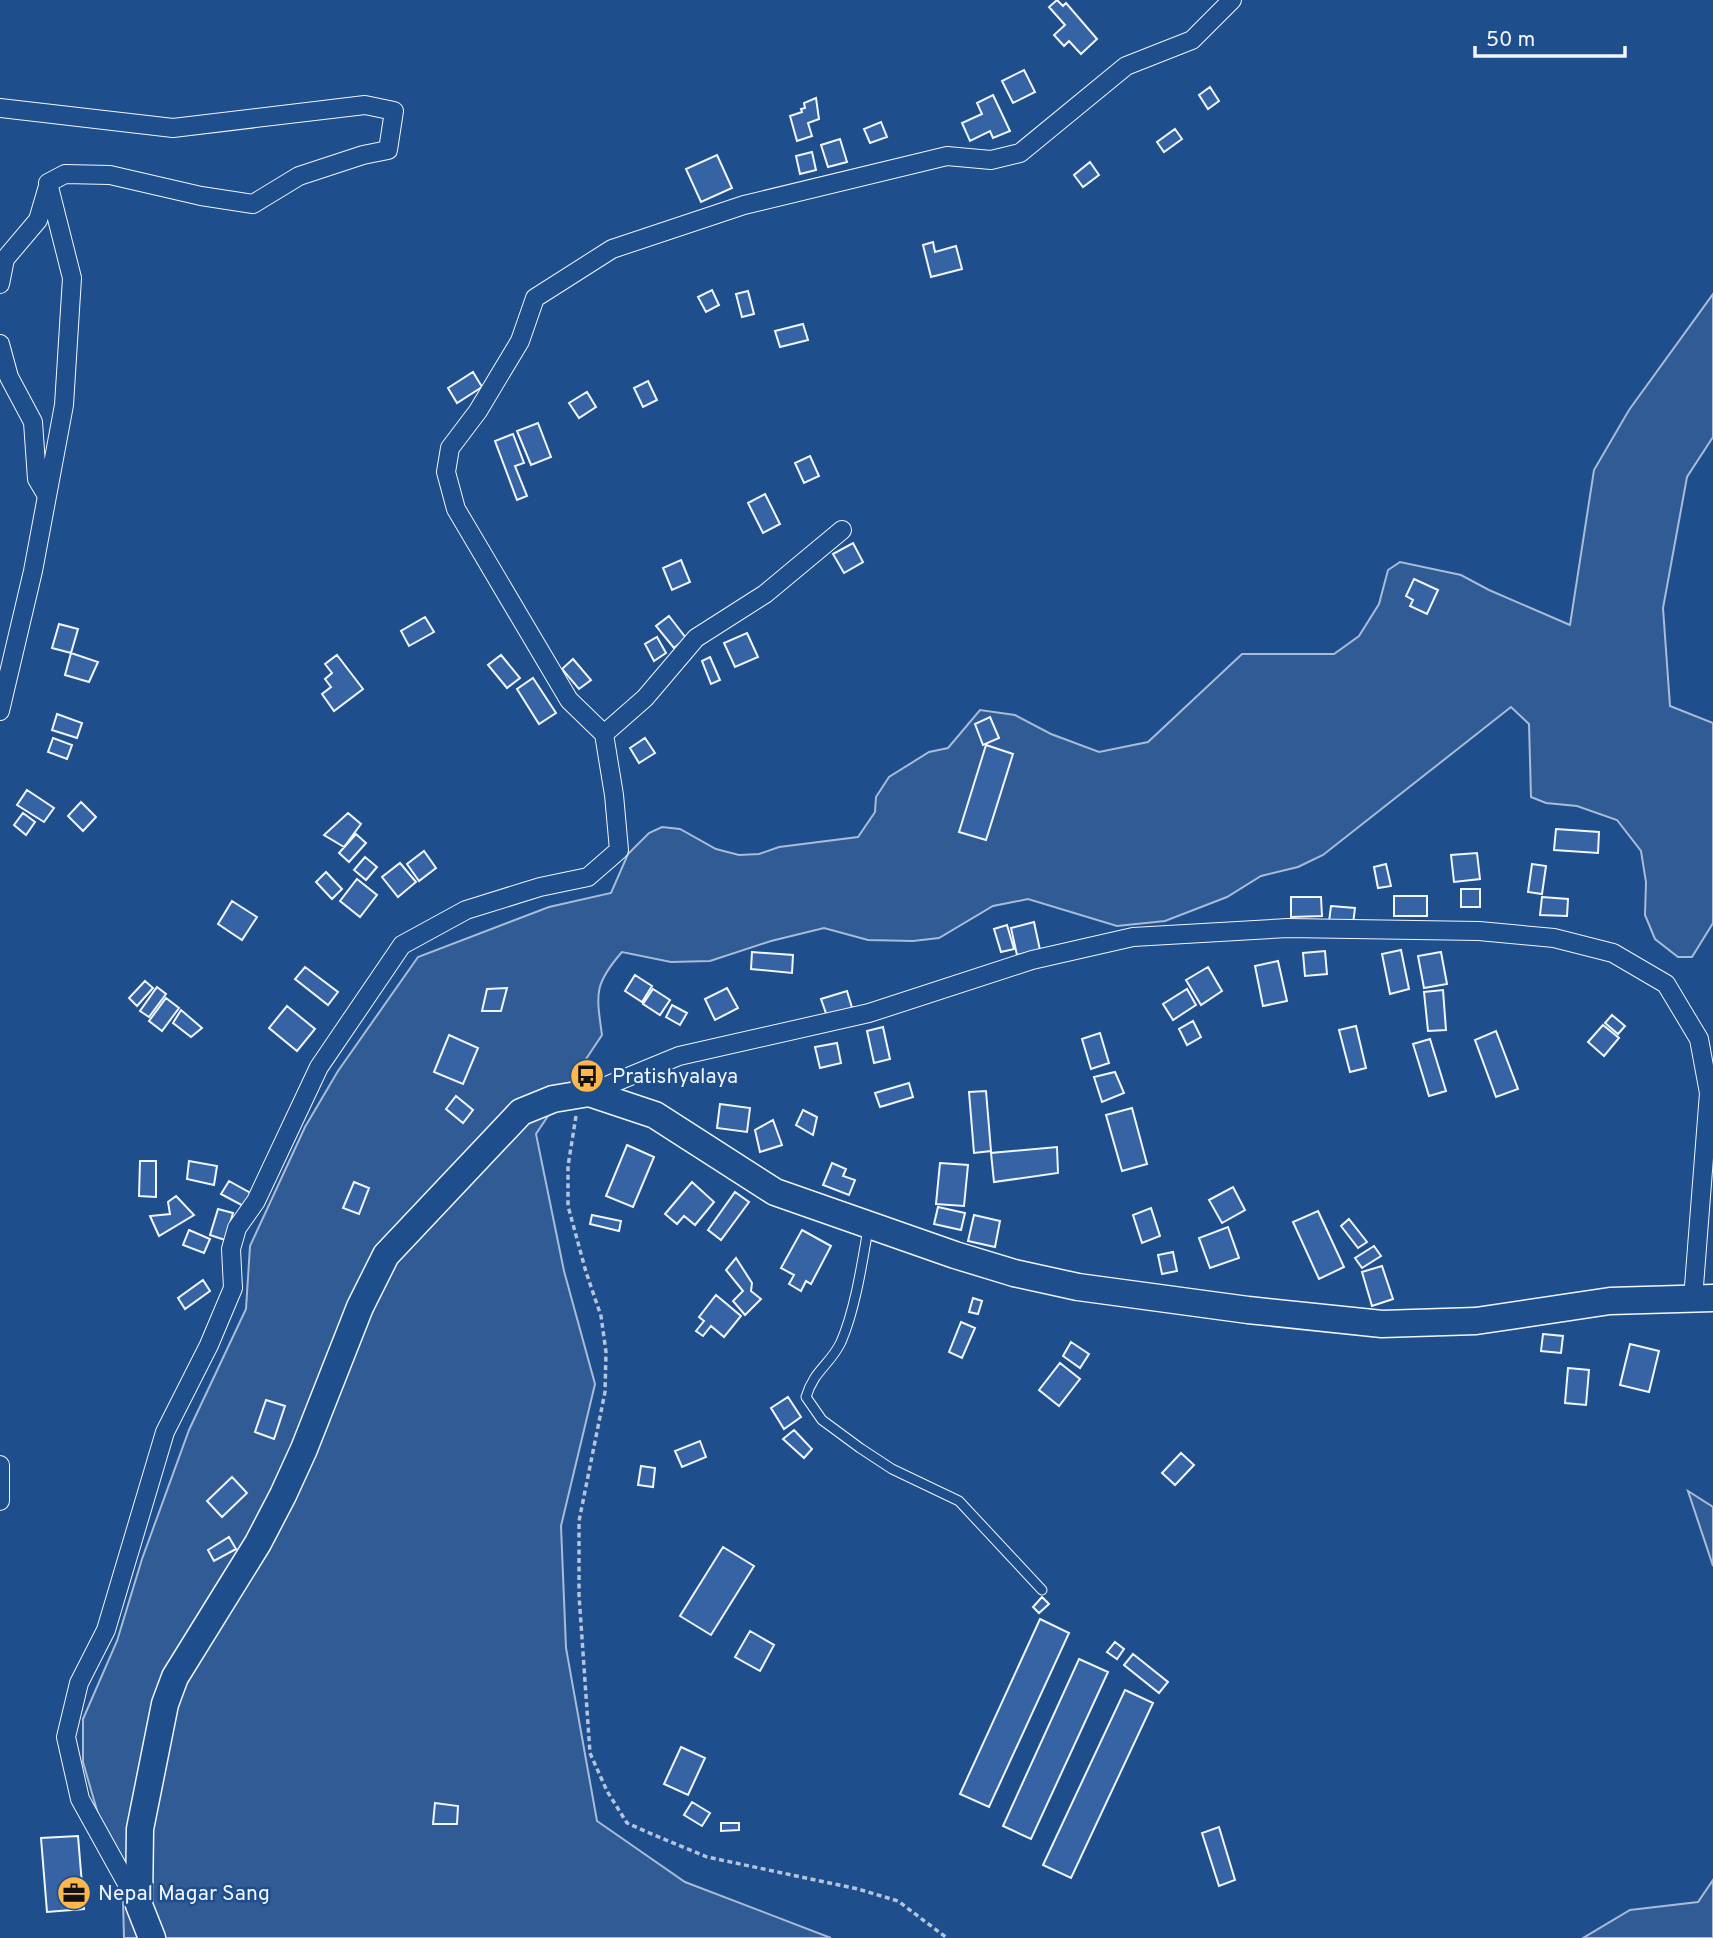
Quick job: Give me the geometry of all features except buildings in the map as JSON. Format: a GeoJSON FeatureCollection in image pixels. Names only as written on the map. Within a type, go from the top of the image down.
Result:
{"type":"FeatureCollection","features":[{"type":"Feature","properties":{"kind":"main road"},"geometry":{"type":"LineString","coordinates":[[152,1938],[139,1905],[140,1829],[165,1704],[175,1677],[258,1543],[283,1495],[304,1450],[360,1307],[386,1255],[520,1112],[553,1099],[584,1093],[655,1115],[775,1192],[1014,1273],[1078,1287],[1248,1310],[1382,1324],[1476,1321],[1610,1301],[1703,1298]]}},
{"type":"Feature","properties":{"kind":"street"},"geometry":{"type":"LineString","coordinates":[[139,1905],[80,1799],[65,1737],[79,1684],[106,1630],[165,1432],[209,1345],[233,1287],[231,1249],[237,1228],[256,1202],[319,1068],[402,945],[466,910],[540,887],[588,877],[619,850],[604,734],[569,701],[456,509],[446,472],[450,448],[478,411],[520,341],[535,298],[612,250],[744,205],[947,156],[991,160],[1020,153],[1126,66],[1192,40],[1232,0]]}},
{"type":"Feature","properties":{"kind":"street"},"geometry":{"type":"LineString","coordinates":[[0,108],[173,128],[365,105],[394,111],[388,150],[363,155],[299,176],[253,204],[201,196],[110,175],[65,174],[48,183],[38,220],[5,259],[0,284]]}},
{"type":"Feature","properties":{"kind":"street"},"geometry":{"type":"LineString","coordinates":[[0,711],[33,570],[64,405],[72,278],[48,183]]}},
{"type":"Feature","properties":{"kind":"street"},"geometry":{"type":"LineString","coordinates":[[0,345],[9,377],[33,422],[37,479],[47,496]]}},
{"type":"Feature","properties":{"kind":"street"},"geometry":{"type":"LineString","coordinates":[[604,734],[645,698],[696,638],[765,594],[842,530]]}},
{"type":"Feature","properties":{"kind":"street"},"geometry":{"type":"LineString","coordinates":[[584,1093],[679,1056],[869,1013],[1032,960],[1133,937],[1288,928],[1479,932],[1554,938],[1613,953],[1667,984],[1699,1040],[1709,1093],[1703,1298]]}},
{"type":"Feature","properties":{"kind":"street"},"geometry":{"type":"LineString","coordinates":[[0,1465],[0,1501]]}},
{"type":"Feature","properties":{"kind":"lane"},"geometry":{"type":"LineString","coordinates":[[869,1226],[853,1302],[841,1340],[829,1362],[811,1381],[806,1397],[822,1420],[860,1448],[892,1469],[959,1501],[1042,1590]]}},
{"type":"Feature","properties":{"kind":"path"},"geometry":{"type":"LineString","coordinates":[[584,1093],[568,1166],[568,1206],[601,1316],[606,1352],[605,1392],[579,1521],[579,1595],[590,1753],[607,1791],[627,1823],[707,1857],[858,1889],[898,1901],[947,1938]]}},
{"type":"Feature","properties":{"kind":"shaded area"},"geometry":{"type":"Polygon","coordinates":[[[1713,294],[1713,437],[1687,477],[1663,608],[1670,706],[1713,723],[1713,923],[1692,957],[1678,957],[1655,939],[1645,915],[1646,882],[1641,851],[1617,820],[1577,806],[1546,803],[1531,797],[1529,724],[1511,707],[1323,855],[1298,867],[1261,876],[1227,897],[1165,921],[1117,926],[1028,899],[993,906],[939,938],[913,941],[868,940],[824,928],[771,941],[710,961],[671,962],[622,952],[606,973],[598,999],[602,1035],[536,1134],[564,1271],[595,1384],[561,1526],[566,1648],[597,1821],[685,1882],[831,1938],[124,1938],[123,1901],[83,1762],[83,1719],[117,1641],[142,1559],[189,1430],[246,1309],[250,1246],[305,1127],[338,1071],[418,957],[549,907],[611,893],[628,854],[649,833],[662,827],[680,829],[716,849],[739,855],[858,837],[875,812],[876,797],[889,777],[929,752],[948,748],[980,710],[1015,715],[1051,734],[1099,752],[1148,742],[1242,654],[1334,654],[1359,636],[1379,604],[1388,570],[1400,562],[1461,575],[1570,625],[1594,470],[1629,410],[1713,294]]]}},
{"type":"Feature","properties":{"kind":"shaded area"},"geometry":{"type":"Polygon","coordinates":[[[1688,1491],[1713,1507],[1713,1566],[1688,1491]]]}},
{"type":"Feature","properties":{"kind":"shaded area"},"geometry":{"type":"Polygon","coordinates":[[[1713,1880],[1713,1938],[1583,1938],[1630,1910],[1698,1902],[1713,1880]]]}},
{"type":"Feature","properties":{"kind":"place","name":"Pratishyalaya"},"geometry":{"type":"Point","coordinates":[587,1076]}},
{"type":"Feature","properties":{"kind":"place","name":"Nepal Magar Sang"},"geometry":{"type":"Point","coordinates":[74,1893]}}]}
